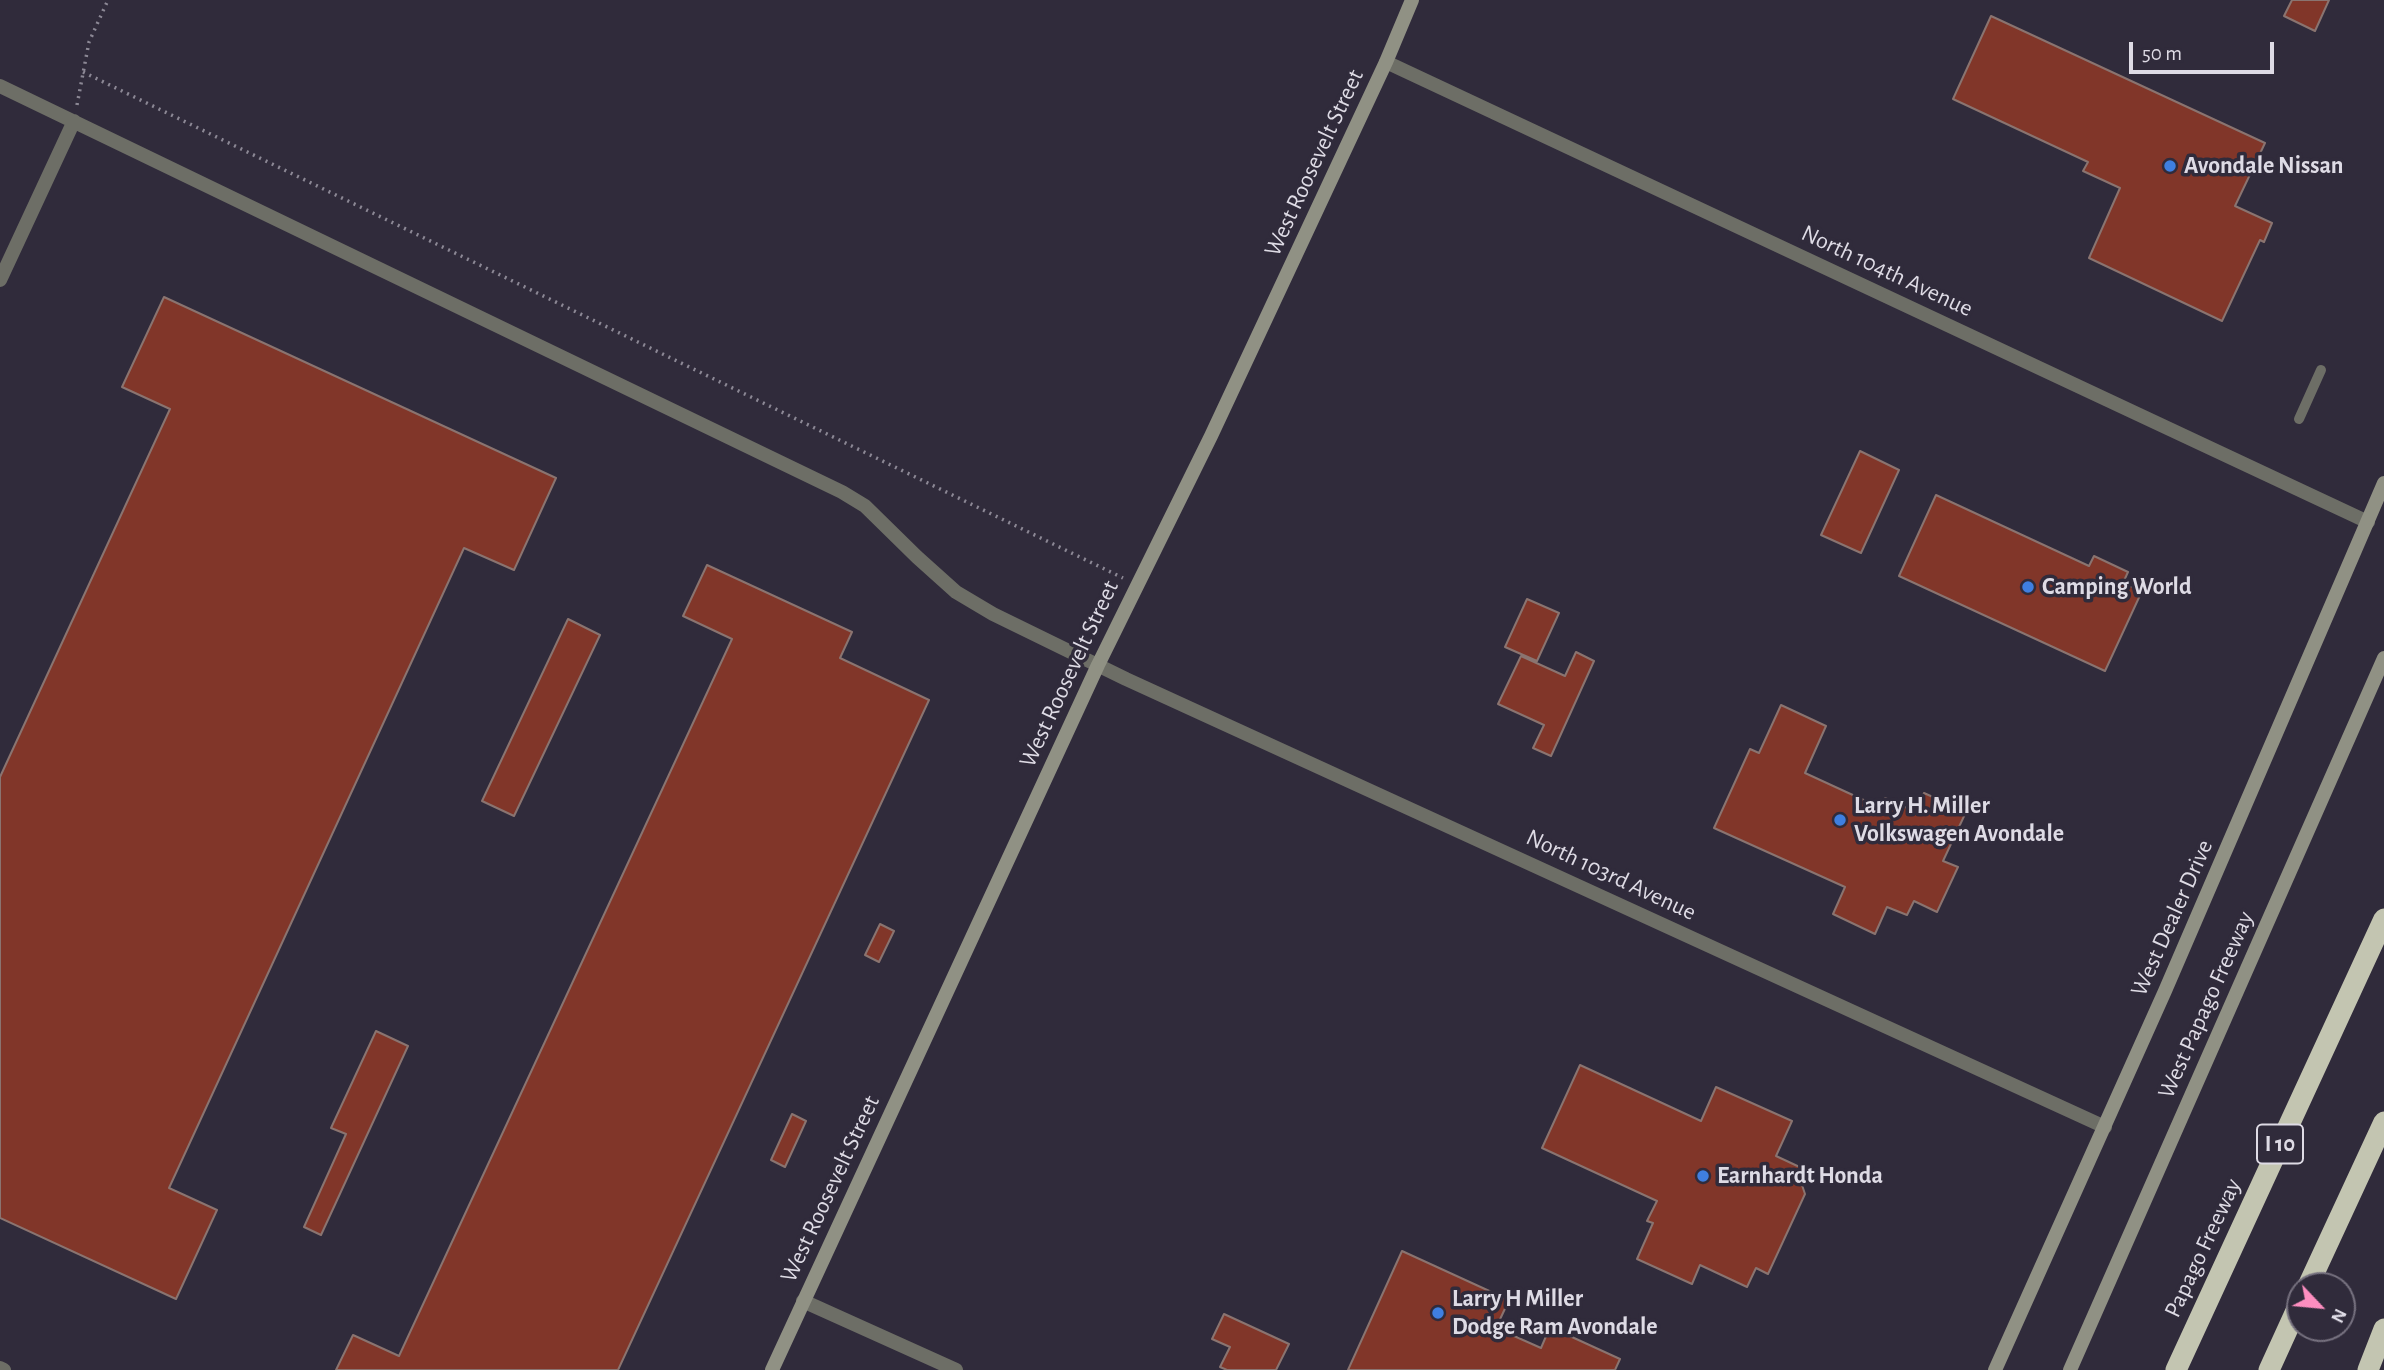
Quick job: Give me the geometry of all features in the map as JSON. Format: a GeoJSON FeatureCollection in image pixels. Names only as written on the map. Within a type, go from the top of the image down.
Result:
{"type":"FeatureCollection","features":[{"type":"Feature","properties":{"kind":"highway","name":"Papago Freeway"},"geometry":{"type":"LineString","coordinates":[[2176,1370],[2384,919]]}},
{"type":"Feature","properties":{"kind":"highway"},"geometry":{"type":"LineString","coordinates":[[2314,1272],[2384,1122]]}},
{"type":"Feature","properties":{"kind":"highway"},"geometry":{"type":"LineString","coordinates":[[2368,1370],[2384,1329]]}},
{"type":"Feature","properties":{"kind":"highway"},"geometry":{"type":"LineString","coordinates":[[2269,1370],[2286,1333]]}},
{"type":"Feature","properties":{"kind":"street","name":"West Roosevelt Street"},"geometry":{"type":"LineString","coordinates":[[772,1370],[1098,665],[1211,436],[1386,62],[1412,0]]}},
{"type":"Feature","properties":{"kind":"street","name":"North 104th Avenue"},"geometry":{"type":"LineString","coordinates":[[1386,62],[2368,522]]}},
{"type":"Feature","properties":{"kind":"street"},"geometry":{"type":"LineString","coordinates":[[0,86],[74,121],[0,281]]}},
{"type":"Feature","properties":{"kind":"street","name":"North 103rd Avenue"},"geometry":{"type":"LineString","coordinates":[[74,121],[842,492],[865,506],[956,592],[993,614],[1098,665],[2105,1127]]}},
{"type":"Feature","properties":{"kind":"street","name":"West Dealer Drive"},"geometry":{"type":"LineString","coordinates":[[1995,1370],[2105,1127],[2384,483]]}},
{"type":"Feature","properties":{"kind":"street","name":"West Papago Freeway"},"geometry":{"type":"LineString","coordinates":[[2070,1370],[2384,658]]}},
{"type":"Feature","properties":{"kind":"street"},"geometry":{"type":"LineString","coordinates":[[803,1301],[956,1370]]}},
{"type":"Feature","properties":{"kind":"lane"},"geometry":{"type":"LineString","coordinates":[[2299,419],[2321,370]]}},
{"type":"Feature","properties":{"kind":"path"},"geometry":{"type":"LineString","coordinates":[[74,121],[89,42],[108,0]]}},
{"type":"Feature","properties":{"kind":"path"},"geometry":{"type":"LineString","coordinates":[[83,72],[1137,584]]}},
{"type":"Feature","properties":{"kind":"building"},"geometry":{"type":"Polygon","coordinates":[[[2292,0],[2329,0],[2315,31],[2284,16],[2292,0]]]}},
{"type":"Feature","properties":{"kind":"building","name":"Avondale Nissan"},"geometry":{"type":"Polygon","coordinates":[[[1991,16],[2265,143],[2235,206],[2272,223],[2264,242],[2260,240],[2222,321],[2089,258],[2120,188],[2083,171],[2088,162],[1953,99],[1991,16]]]}},
{"type":"Feature","properties":{"kind":"building"},"geometry":{"type":"Polygon","coordinates":[[[164,297],[556,478],[514,570],[464,548],[169,1188],[217,1210],[176,1299],[0,1218],[0,777],[170,409],[122,387],[164,297]]]}},
{"type":"Feature","properties":{"kind":"building"},"geometry":{"type":"Polygon","coordinates":[[[1860,451],[1899,470],[1861,553],[1821,535],[1860,451]]]}},
{"type":"Feature","properties":{"kind":"building","name":"Camping World"},"geometry":{"type":"Polygon","coordinates":[[[1936,495],[2089,566],[2094,556],[2128,572],[2123,583],[2142,591],[2105,671],[1899,576],[1936,495]]]}},
{"type":"Feature","properties":{"kind":"building"},"geometry":{"type":"Polygon","coordinates":[[[707,565],[852,632],[840,658],[929,700],[618,1370],[336,1370],[353,1335],[399,1356],[732,639],[683,616],[707,565]]]}},
{"type":"Feature","properties":{"kind":"building"},"geometry":{"type":"Polygon","coordinates":[[[1527,599],[1559,613],[1537,661],[1505,647],[1527,599]]]}},
{"type":"Feature","properties":{"kind":"building"},"geometry":{"type":"Polygon","coordinates":[[[568,619],[600,635],[514,816],[482,801],[568,619]]]}},
{"type":"Feature","properties":{"kind":"building"},"geometry":{"type":"Polygon","coordinates":[[[1576,652],[1594,661],[1551,756],[1533,748],[1544,725],[1498,704],[1521,656],[1565,676],[1576,652]]]}},
{"type":"Feature","properties":{"kind":"building","name":"Larry H. Miller Volkswagen Avondale"},"geometry":{"type":"Polygon","coordinates":[[[1781,705],[1826,726],[1805,773],[1881,808],[1885,798],[1916,812],[1924,793],[1966,812],[1943,861],[1958,867],[1937,912],[1914,901],[1907,915],[1887,907],[1875,934],[1833,914],[1845,887],[1714,828],[1750,749],[1759,753],[1781,705]]]}},
{"type":"Feature","properties":{"kind":"building"},"geometry":{"type":"Polygon","coordinates":[[[880,924],[894,931],[879,962],[865,955],[880,924]]]}},
{"type":"Feature","properties":{"kind":"building"},"geometry":{"type":"Polygon","coordinates":[[[376,1031],[408,1046],[321,1235],[304,1227],[346,1134],[331,1128],[376,1031]]]}},
{"type":"Feature","properties":{"kind":"building","name":"Earnhardt Honda"},"geometry":{"type":"Polygon","coordinates":[[[1580,1065],[1701,1121],[1716,1087],[1792,1121],[1776,1156],[1806,1170],[1801,1182],[1805,1194],[1768,1274],[1756,1268],[1747,1287],[1700,1265],[1692,1284],[1637,1259],[1653,1223],[1647,1221],[1657,1201],[1542,1148],[1580,1065]]]}},
{"type":"Feature","properties":{"kind":"building"},"geometry":{"type":"Polygon","coordinates":[[[792,1114],[806,1121],[785,1167],[771,1160],[792,1114]]]}},
{"type":"Feature","properties":{"kind":"building","name":"Larry H Miller Dodge Ram Avondale"},"geometry":{"type":"Polygon","coordinates":[[[1402,1251],[1509,1300],[1496,1328],[1541,1348],[1550,1327],[1620,1359],[1615,1370],[1348,1370],[1402,1251]]]}},
{"type":"Feature","properties":{"kind":"building"},"geometry":{"type":"Polygon","coordinates":[[[1224,1314],[1289,1344],[1276,1370],[1227,1370],[1220,1367],[1230,1347],[1212,1339],[1224,1314]]]}},
{"type":"Feature","properties":{"kind":"place","name":"Avondale Nissan"},"geometry":{"type":"Point","coordinates":[2170,166]}},
{"type":"Feature","properties":{"kind":"place","name":"Camping World"},"geometry":{"type":"Point","coordinates":[2028,587]}},
{"type":"Feature","properties":{"kind":"place","name":"Larry H. Miller Volkswagen Avondale"},"geometry":{"type":"Point","coordinates":[1840,820]}},
{"type":"Feature","properties":{"kind":"place","name":"Earnhardt Honda"},"geometry":{"type":"Point","coordinates":[1703,1176]}},
{"type":"Feature","properties":{"kind":"place","name":"Larry H Miller Dodge Ram Avondale"},"geometry":{"type":"Point","coordinates":[1438,1313]}}]}
